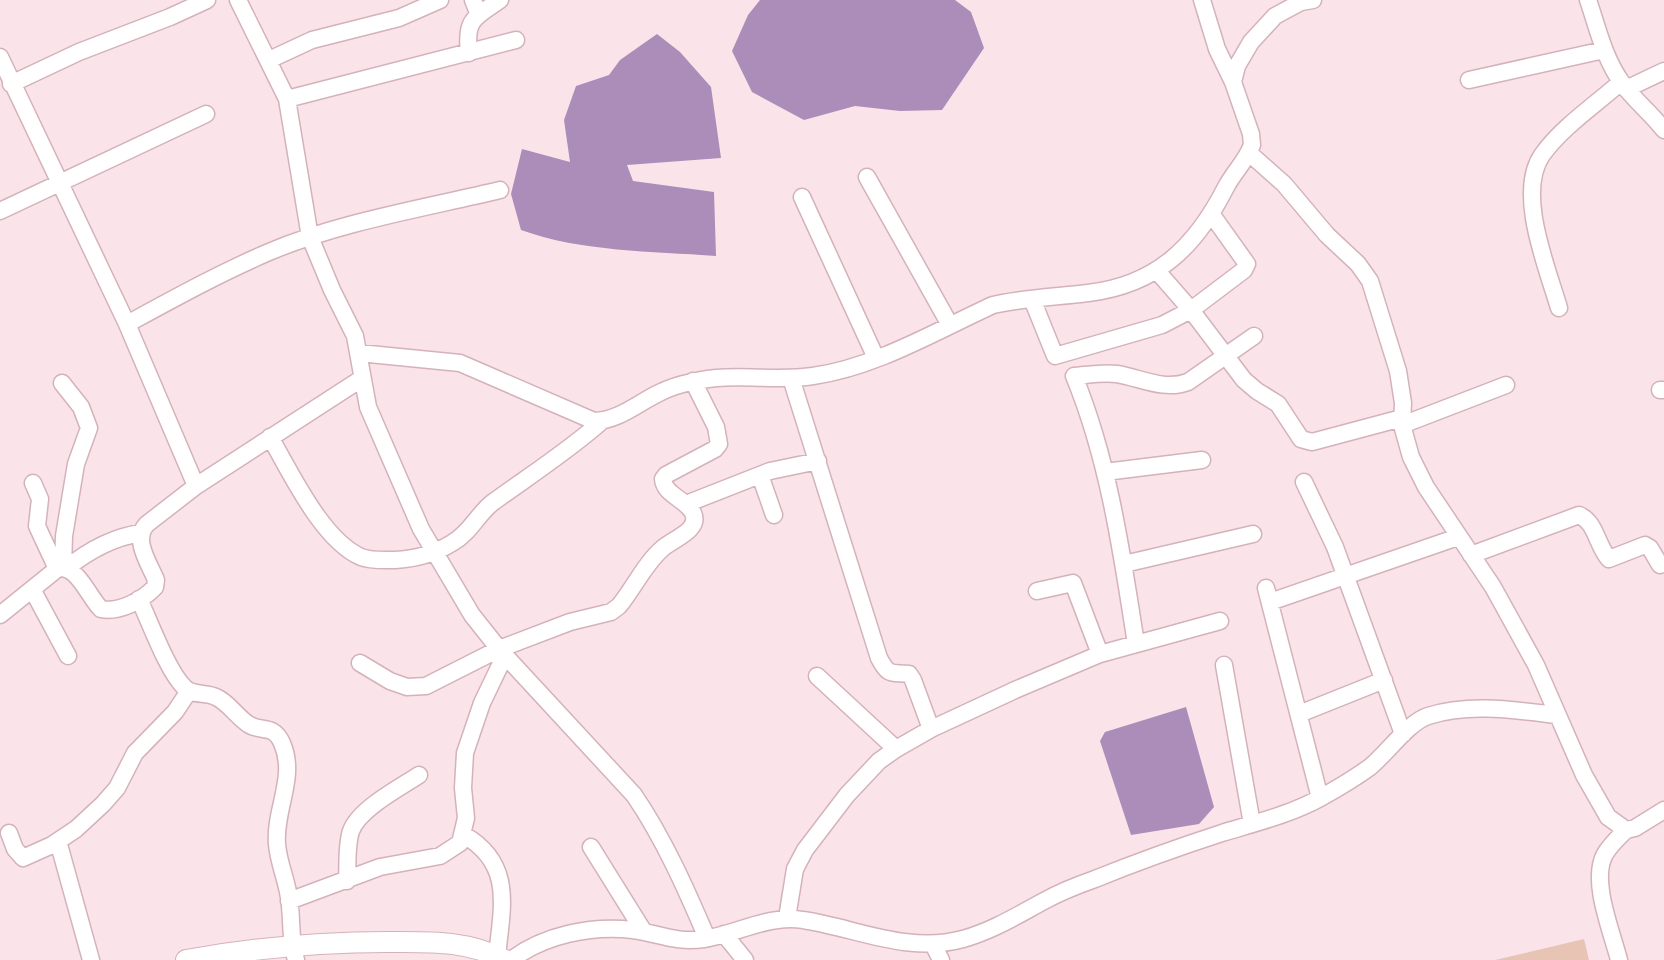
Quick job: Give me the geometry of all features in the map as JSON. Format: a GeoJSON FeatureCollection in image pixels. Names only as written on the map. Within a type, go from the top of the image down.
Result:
{"type":"FeatureCollection","features":[{"type":"Feature","properties":{"kind":"main road"},"geometry":{"type":"LineString","coordinates":[[186,960],[434,942],[480,948],[504,959]]}},
{"type":"Feature","properties":{"kind":"street"},"geometry":{"type":"LineString","coordinates":[[11,84],[79,52],[170,18],[207,0]]}},
{"type":"Feature","properties":{"kind":"street"},"geometry":{"type":"LineString","coordinates":[[238,0],[287,99],[310,237],[332,290],[355,336],[359,353],[361,379],[368,408],[421,529],[472,616],[502,652],[634,795],[646,812],[686,890],[707,938]]}},
{"type":"Feature","properties":{"kind":"street"},"geometry":{"type":"LineString","coordinates":[[269,60],[312,40],[399,18],[440,0]]}},
{"type":"Feature","properties":{"kind":"street"},"geometry":{"type":"LineString","coordinates":[[469,53],[468,28],[476,8],[500,0]]}},
{"type":"Feature","properties":{"kind":"street"},"geometry":{"type":"LineString","coordinates":[[359,353],[445,360],[460,363],[594,421],[602,421],[611,419],[660,392],[693,381],[723,377],[791,378],[839,372],[876,358],[993,305],[1090,293],[1131,282],[1157,271],[1178,255],[1212,215],[1228,184],[1249,153],[1252,134],[1233,82],[1217,49],[1202,0]]}},
{"type":"Feature","properties":{"kind":"street"},"geometry":{"type":"LineString","coordinates":[[1233,82],[1237,66],[1251,42],[1275,16],[1301,2],[1313,0]]}},
{"type":"Feature","properties":{"kind":"street"},"geometry":{"type":"LineString","coordinates":[[1588,0],[1604,50],[1624,86],[1664,130]]}},
{"type":"Feature","properties":{"kind":"street"},"geometry":{"type":"LineString","coordinates":[[287,99],[516,40]]}},
{"type":"Feature","properties":{"kind":"street"},"geometry":{"type":"LineString","coordinates":[[1469,80],[1604,50]]}},
{"type":"Feature","properties":{"kind":"street"},"geometry":{"type":"LineString","coordinates":[[0,57],[11,84],[126,324],[196,486]]}},
{"type":"Feature","properties":{"kind":"street"},"geometry":{"type":"LineString","coordinates":[[1559,308],[1531,207],[1534,172],[1541,157],[1555,139],[1624,86],[1664,71]]}},
{"type":"Feature","properties":{"kind":"street"},"geometry":{"type":"LineString","coordinates":[[0,211],[206,114]]}},
{"type":"Feature","properties":{"kind":"street"},"geometry":{"type":"LineString","coordinates":[[1249,153],[1284,184],[1327,235],[1358,264],[1370,281],[1398,371],[1402,422],[1411,456],[1426,487],[1493,587],[1536,665],[1556,715],[1584,775],[1608,817],[1626,830]]}},
{"type":"Feature","properties":{"kind":"street"},"geometry":{"type":"LineString","coordinates":[[867,177],[950,325]]}},
{"type":"Feature","properties":{"kind":"street"},"geometry":{"type":"LineString","coordinates":[[126,324],[204,283],[269,252],[310,237],[500,190]]}},
{"type":"Feature","properties":{"kind":"street"},"geometry":{"type":"LineString","coordinates":[[802,197],[876,358]]}},
{"type":"Feature","properties":{"kind":"street"},"geometry":{"type":"LineString","coordinates":[[1032,299],[1055,356],[1162,325],[1191,310],[1244,270],[1246,264],[1212,215]]}},
{"type":"Feature","properties":{"kind":"street"},"geometry":{"type":"LineString","coordinates":[[1157,271],[1191,310],[1244,380],[1278,404],[1301,438],[1306,441],[1312,442],[1402,422],[1506,385]]}},
{"type":"Feature","properties":{"kind":"street"},"geometry":{"type":"LineString","coordinates":[[1136,644],[1124,564],[1105,472],[1086,404],[1074,376],[1115,374],[1167,386],[1178,386],[1188,382],[1225,354],[1254,336]]}},
{"type":"Feature","properties":{"kind":"street"},"geometry":{"type":"LineString","coordinates":[[791,378],[880,658],[885,670],[892,674],[909,674],[914,680],[931,729]]}},
{"type":"Feature","properties":{"kind":"street"},"geometry":{"type":"LineString","coordinates":[[33,483],[40,499],[37,526],[62,568],[101,609],[114,610],[139,599],[156,587],[156,580],[143,548],[141,533],[147,524],[196,486],[361,379]]}},
{"type":"Feature","properties":{"kind":"street"},"geometry":{"type":"LineString","coordinates":[[360,663],[390,681],[407,687],[426,686],[570,622],[611,612],[619,606],[658,554],[692,527],[693,514],[686,504],[668,490],[663,479],[666,475],[715,449],[719,444],[716,427],[693,381]]}},
{"type":"Feature","properties":{"kind":"street"},"geometry":{"type":"LineString","coordinates":[[62,383],[81,407],[89,428],[76,464],[64,536],[62,568]]}},
{"type":"Feature","properties":{"kind":"street"},"geometry":{"type":"LineString","coordinates":[[270,437],[320,520],[351,551],[362,557],[380,560],[420,557],[434,552],[466,533],[491,504],[574,444],[602,421]]}},
{"type":"Feature","properties":{"kind":"street"},"geometry":{"type":"LineString","coordinates":[[1105,472],[1202,460]]}},
{"type":"Feature","properties":{"kind":"street"},"geometry":{"type":"LineString","coordinates":[[686,504],[790,465],[818,461]]}},
{"type":"Feature","properties":{"kind":"street"},"geometry":{"type":"LineString","coordinates":[[760,475],[774,515]]}},
{"type":"Feature","properties":{"kind":"street"},"geometry":{"type":"LineString","coordinates":[[1304,482],[1335,547],[1403,734]]}},
{"type":"Feature","properties":{"kind":"street"},"geometry":{"type":"LineString","coordinates":[[1471,555],[1579,515],[1585,517],[1590,524],[1609,559],[1645,545],[1650,548],[1660,565]]}},
{"type":"Feature","properties":{"kind":"street"},"geometry":{"type":"LineString","coordinates":[[0,615],[62,568],[119,538],[141,533]]}},
{"type":"Feature","properties":{"kind":"street"},"geometry":{"type":"LineString","coordinates":[[1124,564],[1253,534]]}},
{"type":"Feature","properties":{"kind":"street"},"geometry":{"type":"LineString","coordinates":[[1320,798],[1268,595],[1345,576],[1458,537]]}},
{"type":"Feature","properties":{"kind":"street"},"geometry":{"type":"LineString","coordinates":[[1037,591],[1073,583],[1100,654]]}},
{"type":"Feature","properties":{"kind":"street"},"geometry":{"type":"LineString","coordinates":[[32,589],[68,656]]}},
{"type":"Feature","properties":{"kind":"street"},"geometry":{"type":"LineString","coordinates":[[139,599],[169,664],[180,682],[189,692],[219,698],[247,724],[268,728],[276,733],[282,742],[286,757],[287,778],[277,844],[290,901],[293,952]]}},
{"type":"Feature","properties":{"kind":"street"},"geometry":{"type":"LineString","coordinates":[[787,918],[795,869],[805,850],[847,795],[879,761],[896,749],[931,729],[1015,690],[1100,654],[1220,621]]}},
{"type":"Feature","properties":{"kind":"street"},"geometry":{"type":"LineString","coordinates":[[290,901],[396,863],[440,856],[460,843],[464,835],[466,818],[462,788],[465,753],[502,652]]}},
{"type":"Feature","properties":{"kind":"street"},"geometry":{"type":"LineString","coordinates":[[1224,665],[1252,824]]}},
{"type":"Feature","properties":{"kind":"street"},"geometry":{"type":"LineString","coordinates":[[817,676],[896,749]]}},
{"type":"Feature","properties":{"kind":"street"},"geometry":{"type":"LineString","coordinates":[[1299,714],[1384,680]]}},
{"type":"Feature","properties":{"kind":"street"},"geometry":{"type":"LineString","coordinates":[[9,833],[15,849],[23,858],[76,829],[117,788],[135,753],[171,717],[189,692]]}},
{"type":"Feature","properties":{"kind":"street"},"geometry":{"type":"LineString","coordinates":[[464,835],[485,850],[494,863],[502,885],[504,959],[528,947],[556,937],[600,930],[623,929],[679,941],[707,938],[787,918],[899,941],[933,944],[963,939],[1008,921],[1047,899],[1093,880],[1174,849],[1252,824],[1320,798],[1368,768],[1411,725],[1424,717],[1451,710],[1513,710],[1556,715]]}},
{"type":"Feature","properties":{"kind":"street"},"geometry":{"type":"LineString","coordinates":[[347,881],[350,833],[354,824],[369,809],[418,775]]}},
{"type":"Feature","properties":{"kind":"street"},"geometry":{"type":"LineString","coordinates":[[1619,960],[1602,896],[1599,875],[1605,854],[1626,830],[1635,828],[1664,810]]}},
{"type":"Feature","properties":{"kind":"street"},"geometry":{"type":"LineString","coordinates":[[58,840],[91,960]]}},
{"type":"Feature","properties":{"kind":"street"},"geometry":{"type":"LineString","coordinates":[[591,847],[644,932]]}},
{"type":"Feature","properties":{"kind":"street"},"geometry":{"type":"LineString","coordinates":[[724,934],[745,960]]}},
{"type":"Feature","properties":{"kind":"street"},"geometry":{"type":"LineString","coordinates":[[933,944],[941,960]]}},
{"type":"Feature","properties":{"kind":"shaded area"},"geometry":{"type":"Polygon","coordinates":[[[760,0],[955,0],[971,12],[984,48],[942,110],[900,111],[855,106],[804,120],[752,92],[732,51],[748,15],[760,0]]]}},
{"type":"Feature","properties":{"kind":"shaded area"},"geometry":{"type":"Polygon","coordinates":[[[657,34],[680,52],[711,87],[721,158],[627,165],[633,181],[714,192],[716,256],[592,247],[568,243],[521,230],[511,194],[522,149],[570,162],[564,120],[576,86],[609,75],[620,60],[657,34]]]}},
{"type":"Feature","properties":{"kind":"shaded area"},"geometry":{"type":"Polygon","coordinates":[[[1186,707],[1214,807],[1199,824],[1131,835],[1100,741],[1105,732],[1186,707]]]}},
{"type":"Feature","properties":{"kind":"shaded area"},"geometry":{"type":"Polygon","coordinates":[[[1584,939],[1589,960],[1495,960],[1584,939]]]}}]}
